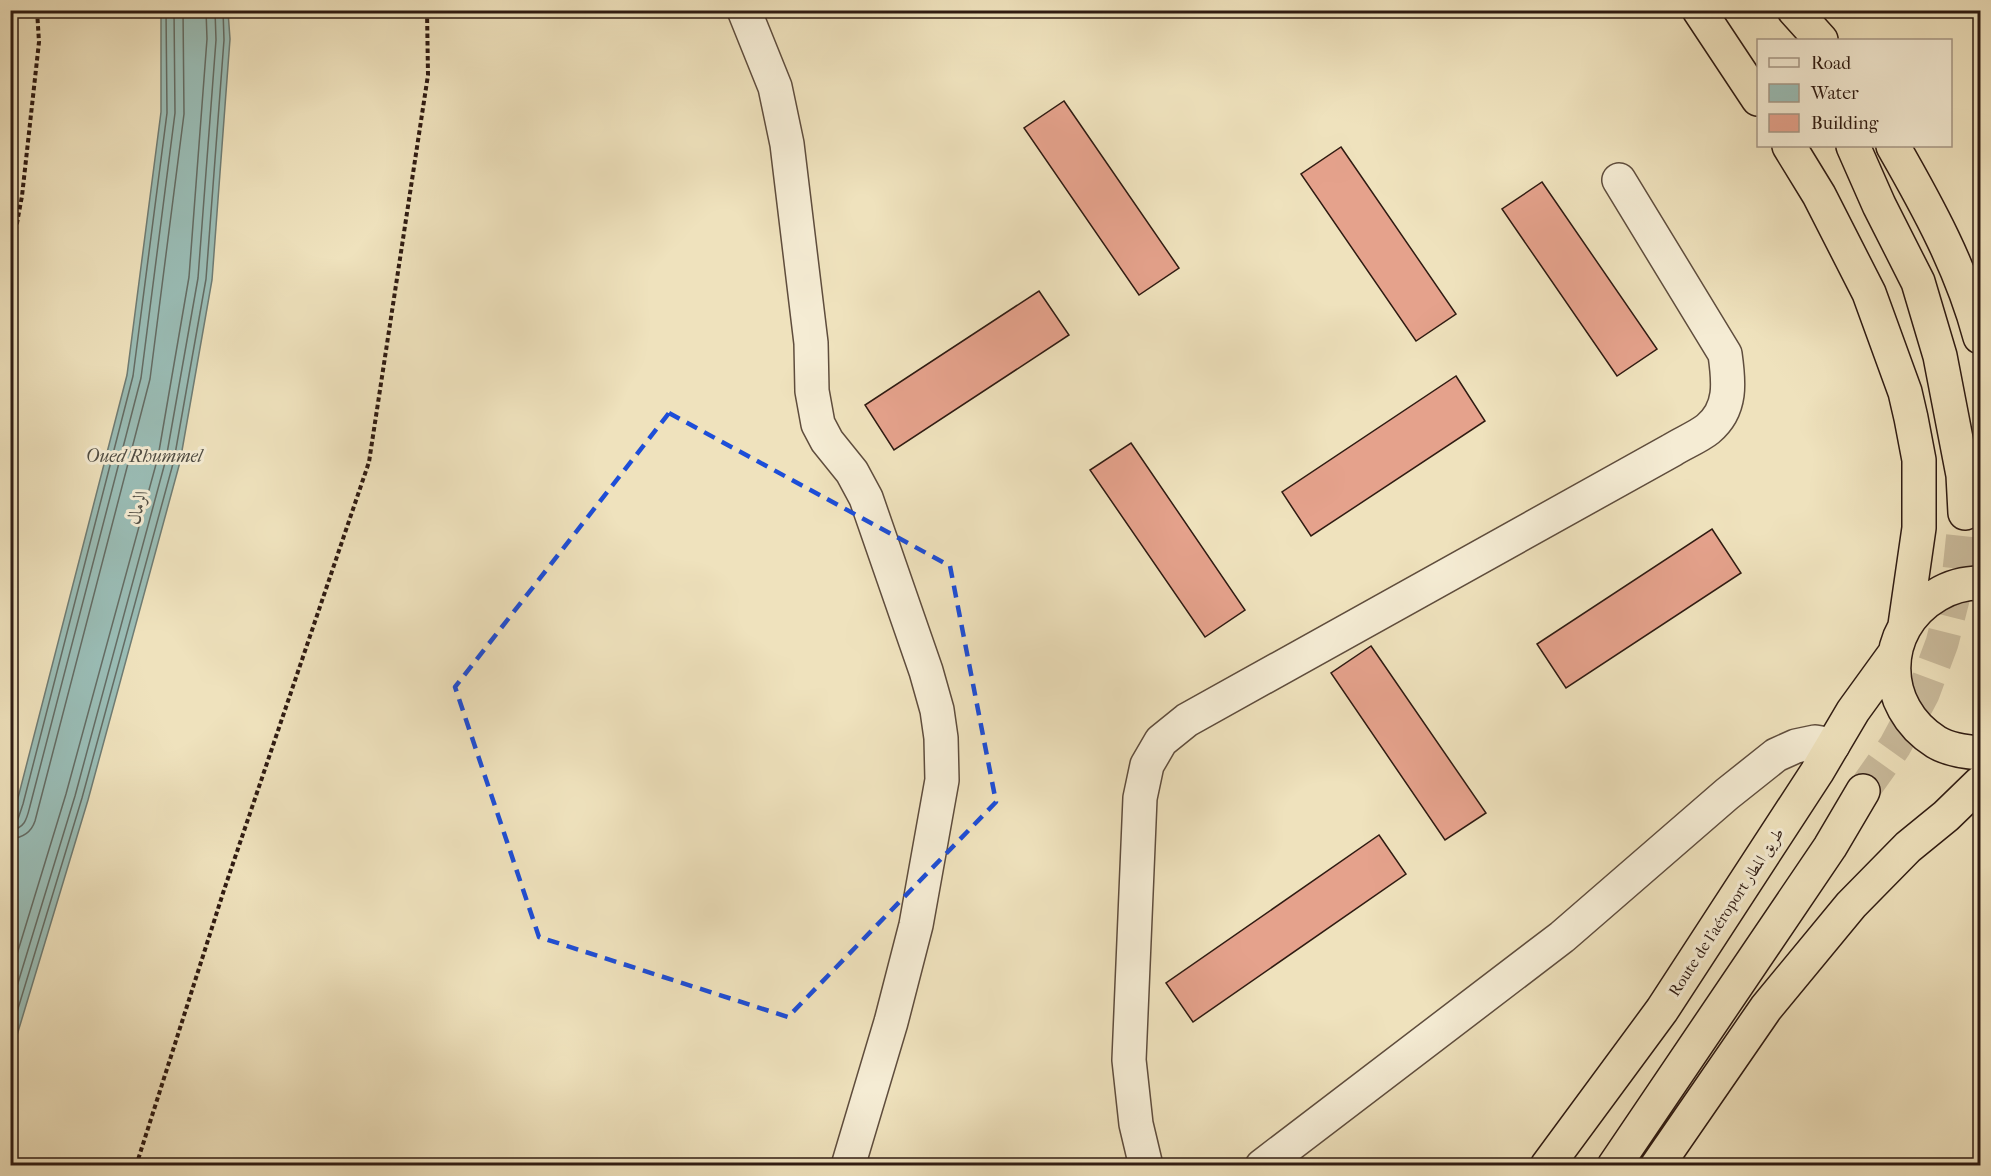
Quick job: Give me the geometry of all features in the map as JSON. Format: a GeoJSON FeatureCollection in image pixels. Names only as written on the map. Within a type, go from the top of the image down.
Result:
{"type":"FeatureCollection","features":[{"type":"Feature","properties":{"kind":"highway"},"geometry":{"type":"LineString","coordinates":[[1700,10],[1757,97]]}},
{"type":"Feature","properties":{"kind":"highway"},"geometry":{"type":"LineString","coordinates":[[1793,10],[1807,39]]}},
{"type":"Feature","properties":{"kind":"highway"},"geometry":{"type":"LineString","coordinates":[[1793,10],[1820,39]]}},
{"type":"Feature","properties":{"kind":"highway","name":"Route de l'aéroport طريق المطار"},"geometry":{"type":"LineString","coordinates":[[1547,1166],[1662,1010],[1900,639],[1920,528],[1918,460],[1911,418],[1905,392],[1869,294],[1819,195],[1790,147]]}},
{"type":"Feature","properties":{"kind":"highway"},"geometry":{"type":"LineString","coordinates":[[1853,147],[1879,205],[1918,282],[1940,356],[1963,475],[1965,513]]}},
{"type":"Feature","properties":{"kind":"highway"},"geometry":{"type":"LineString","coordinates":[[1894,147],[1935,220],[1978,325]]}},
{"type":"Feature","properties":{"kind":"highway"},"geometry":{"type":"LineString","coordinates":[[1980,583],[1949,588],[1924,603],[1900,639],[1894,680],[1901,704],[1917,726],[1938,743],[1963,752],[1980,753]]}},
{"type":"Feature","properties":{"kind":"highway"},"geometry":{"type":"LineString","coordinates":[[1657,1166],[1766,1008],[1851,905],[1908,847],[1946,816],[1980,783]]}},
{"type":"Feature","properties":{"kind":"highway"},"geometry":{"type":"LineString","coordinates":[[1614,1166],[1823,857],[1863,791]]}},
{"type":"Feature","properties":{"kind":"street"},"geometry":{"type":"LineString","coordinates":[[744,10],[775,87],[787,144],[812,343],[812,391],[818,424],[827,441],[852,472],[866,498],[926,671],[941,738],[942,780],[916,925],[891,1022],[848,1166]]}},
{"type":"Feature","properties":{"kind":"street"},"geometry":{"type":"LineString","coordinates":[[1146,1166],[1136,1124],[1129,1060],[1140,798],[1147,765],[1161,741],[1186,720],[1709,429],[1725,409],[1729,383],[1725,354],[1619,180]]}},
{"type":"Feature","properties":{"kind":"street"},"geometry":{"type":"LineString","coordinates":[[1262,1166],[1562,937],[1727,794],[1776,755],[1796,746],[1815,742],[1833,745]]}},
{"type":"Feature","properties":{"kind":"path"},"geometry":{"type":"LineString","coordinates":[[10,261],[22,196],[39,42],[37,10]]}},
{"type":"Feature","properties":{"kind":"path"},"geometry":{"type":"LineString","coordinates":[[136,1166],[224,890],[369,462],[428,75],[427,10]]}},
{"type":"Feature","properties":{"kind":"highlighted area"},"geometry":{"type":"Polygon","coordinates":[[[669,413],[950,566],[996,802],[788,1017],[539,937],[455,687],[669,413]]]}},
{"type":"Feature","properties":{"kind":"water","name":"Oued Rhummel"},"geometry":{"type":"Polygon","coordinates":[[[161,11],[228,11],[230,39],[212,280],[180,462],[88,800],[11,1055],[11,825],[127,375],[161,112],[161,11]]]}},
{"type":"Feature","properties":{"kind":"building"},"geometry":{"type":"Polygon","coordinates":[[[946,10],[960,10],[950,17],[946,10]]]}},
{"type":"Feature","properties":{"kind":"building"},"geometry":{"type":"Polygon","coordinates":[[[1064,101],[1179,268],[1139,295],[1024,128],[1064,101]]]}},
{"type":"Feature","properties":{"kind":"building"},"geometry":{"type":"Polygon","coordinates":[[[1341,147],[1456,314],[1416,341],[1301,174],[1341,147]]]}},
{"type":"Feature","properties":{"kind":"building"},"geometry":{"type":"Polygon","coordinates":[[[1542,182],[1657,349],[1617,376],[1502,209],[1542,182]]]}},
{"type":"Feature","properties":{"kind":"building"},"geometry":{"type":"Polygon","coordinates":[[[1039,291],[1069,335],[894,450],[865,405],[1039,291]]]}},
{"type":"Feature","properties":{"kind":"building"},"geometry":{"type":"Polygon","coordinates":[[[1456,376],[1485,421],[1311,536],[1282,492],[1456,376]]]}},
{"type":"Feature","properties":{"kind":"building"},"geometry":{"type":"Polygon","coordinates":[[[1131,443],[1245,610],[1205,637],[1090,470],[1131,443]]]}},
{"type":"Feature","properties":{"kind":"building"},"geometry":{"type":"Polygon","coordinates":[[[1712,529],[1741,573],[1566,688],[1537,644],[1712,529]]]}},
{"type":"Feature","properties":{"kind":"building"},"geometry":{"type":"Polygon","coordinates":[[[1371,646],[1486,813],[1445,840],[1331,673],[1371,646]]]}},
{"type":"Feature","properties":{"kind":"building"},"geometry":{"type":"Polygon","coordinates":[[[1379,835],[1406,874],[1193,1022],[1166,983],[1379,835]]]}},
{"type":"Feature","properties":{"kind":"tunnel"},"geometry":{"type":"LineString","coordinates":[[1863,791],[1895,746],[1923,694],[1942,643],[1958,580],[1965,513]]}},
{"type":"Feature","properties":{"kind":"water label","name":"الرمال"},"geometry":{"type":"Point","coordinates":[138,507]}}]}
